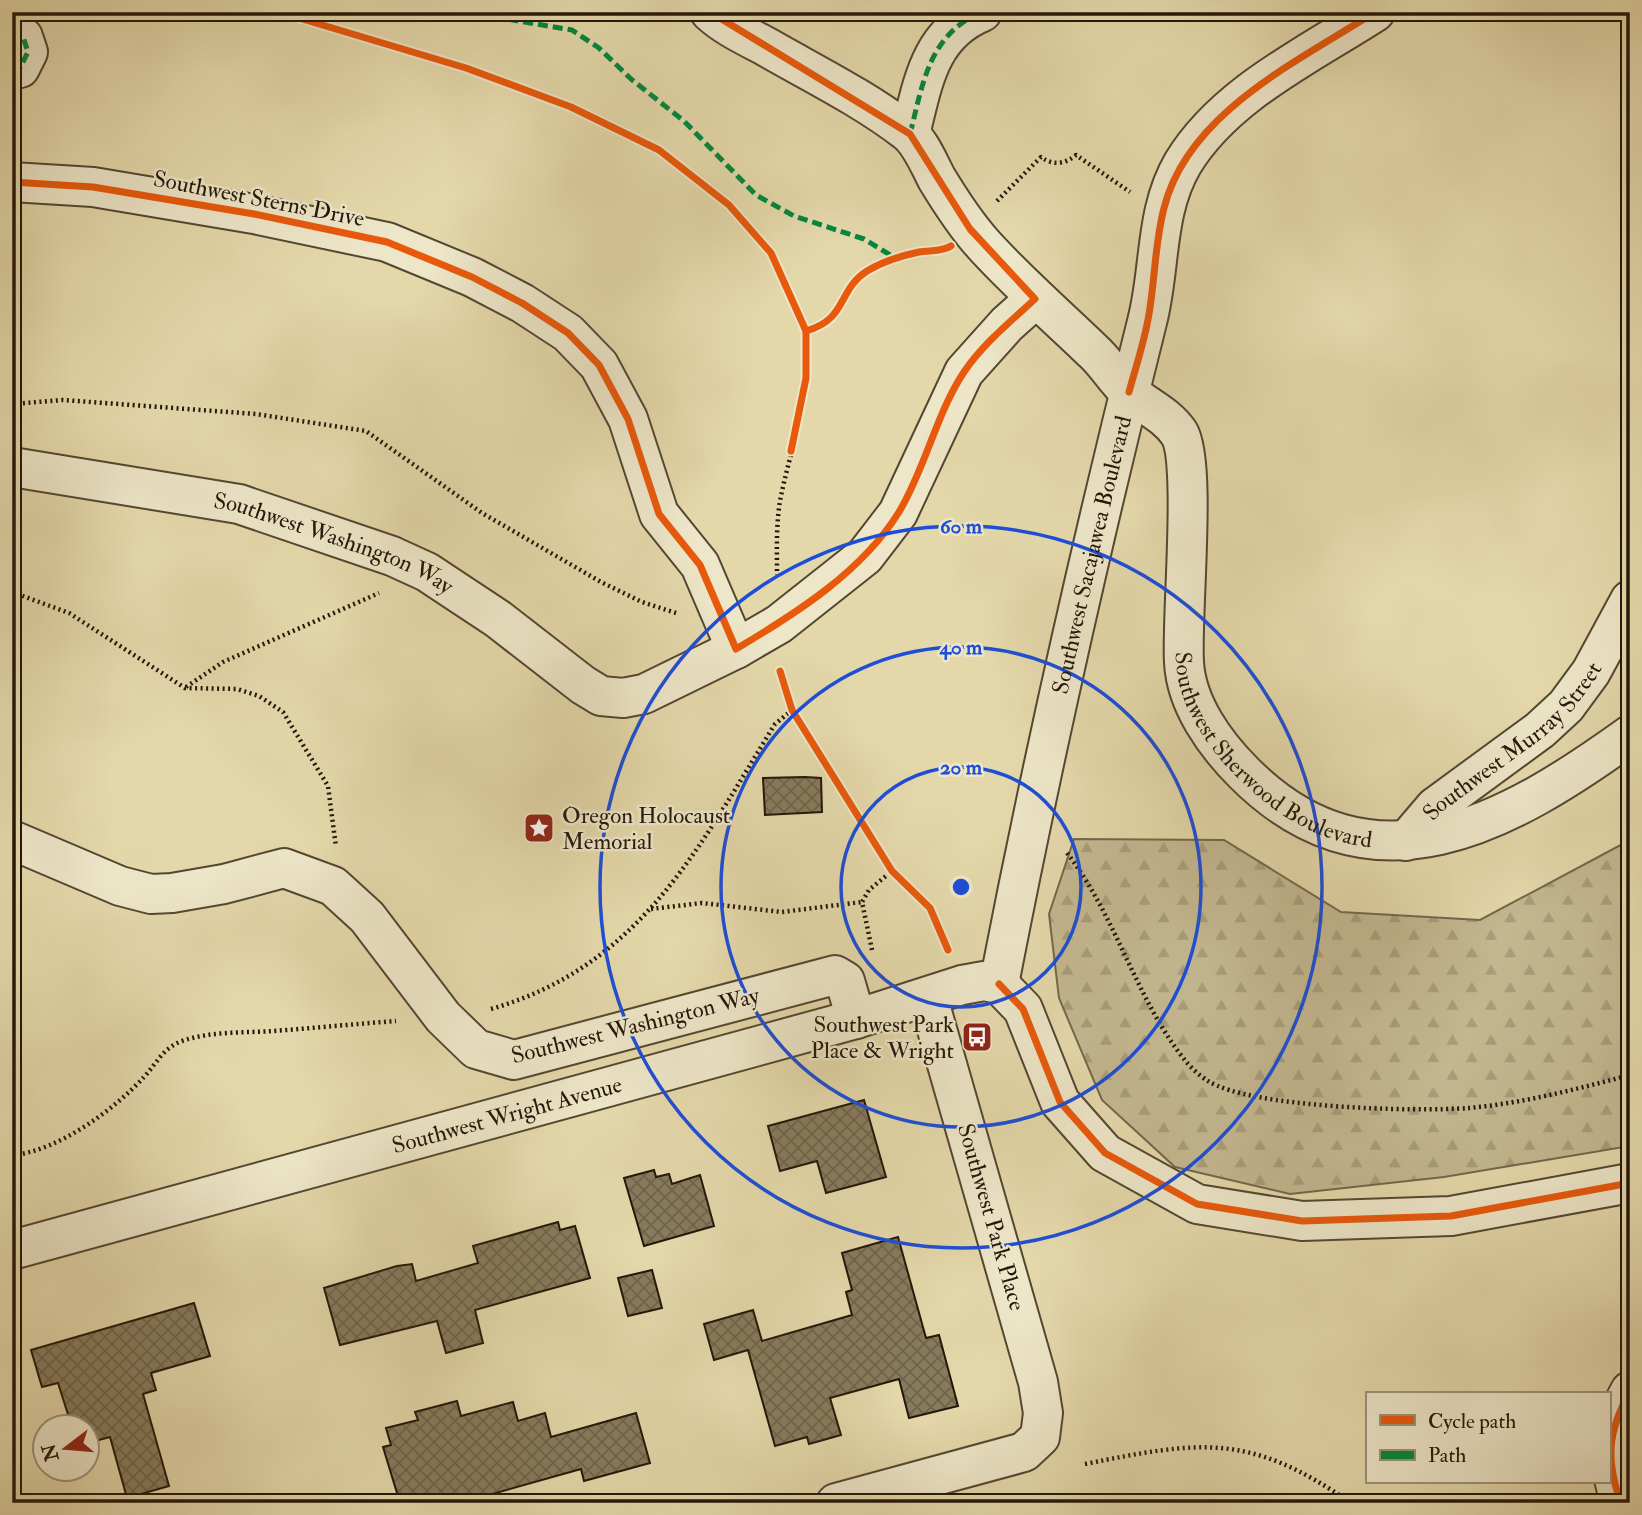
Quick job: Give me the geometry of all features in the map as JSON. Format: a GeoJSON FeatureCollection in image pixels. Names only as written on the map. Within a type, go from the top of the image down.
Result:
{"type":"FeatureCollection","features":[{"type":"Feature","properties":{"kind":"street"},"geometry":{"type":"LineString","coordinates":[[710,12],[910,134],[938,46],[951,29],[982,12]]}},
{"type":"Feature","properties":{"kind":"street","name":"Southwest Sacajawea Boulevard"},"geometry":{"type":"LineString","coordinates":[[999,984],[1129,392],[1149,317],[1164,209],[1184,162],[1199,141],[1252,92],[1376,12]]}},
{"type":"Feature","properties":{"kind":"street"},"geometry":{"type":"LineString","coordinates":[[12,31],[23,37],[28,52],[19,68],[12,70]]}},
{"type":"Feature","properties":{"kind":"street","name":"Southwest Sherwood Boulevard"},"geometry":{"type":"LineString","coordinates":[[910,134],[970,229],[1035,299],[1098,356],[1129,392],[1159,413],[1181,436],[1186,474],[1184,665],[1192,696],[1204,723],[1236,765],[1282,805],[1344,833],[1406,841],[1457,833],[1502,816],[1569,779],[1630,735]]}},
{"type":"Feature","properties":{"kind":"street","name":"Southwest Sterns Drive"},"geometry":{"type":"LineString","coordinates":[[12,181],[93,187],[254,214],[387,242],[472,276],[568,332],[599,365],[628,419],[659,514],[700,565],[729,634]]}},
{"type":"Feature","properties":{"kind":"street"},"geometry":{"type":"LineString","coordinates":[[729,634],[779,624],[865,556],[898,513],[964,372],[1007,324],[1035,299]]}},
{"type":"Feature","properties":{"kind":"street","name":"Southwest Washington Way"},"geometry":{"type":"LineString","coordinates":[[12,467],[239,505],[392,556],[427,572],[498,619],[601,696],[623,698],[644,694],[729,634]]}},
{"type":"Feature","properties":{"kind":"street","name":"Southwest Murray Street"},"geometry":{"type":"LineString","coordinates":[[1406,841],[1435,807],[1540,730],[1566,706],[1591,672],[1630,600]]}},
{"type":"Feature","properties":{"kind":"street","name":"Southwest Washington Way"},"geometry":{"type":"LineString","coordinates":[[12,840],[120,886],[151,894],[223,884],[284,868],[333,886],[367,917],[443,1017],[476,1049],[499,1058],[514,1060],[835,975],[845,981],[856,1019]]}},
{"type":"Feature","properties":{"kind":"street","name":"Southwest Wright Avenue"},"geometry":{"type":"LineString","coordinates":[[12,1250],[856,1019],[973,983],[984,981],[999,984]]}},
{"type":"Feature","properties":{"kind":"street"},"geometry":{"type":"LineString","coordinates":[[999,984],[1023,1009],[1060,1102],[1105,1153],[1197,1204],[1302,1221],[1451,1216],[1630,1183]]}},
{"type":"Feature","properties":{"kind":"street","name":"Southwest Park Place"},"geometry":{"type":"LineString","coordinates":[[836,1503],[1024,1452],[1040,1437],[1043,1413],[1038,1382],[928,998]]}},
{"type":"Feature","properties":{"kind":"street"},"geometry":{"type":"LineString","coordinates":[[1610,1441],[1619,1411],[1630,1391]]}},
{"type":"Feature","properties":{"kind":"street"},"geometry":{"type":"LineString","coordinates":[[1610,1453],[1613,1481],[1620,1503]]}},
{"type":"Feature","properties":{"kind":"path"},"geometry":{"type":"LineString","coordinates":[[279,12],[466,68],[571,107],[659,150],[729,205],[771,253],[806,331],[806,378],[777,522],[777,579]]}},
{"type":"Feature","properties":{"kind":"path"},"geometry":{"type":"LineString","coordinates":[[988,211],[1041,157],[1053,163],[1070,160],[1076,155],[1135,196]]}},
{"type":"Feature","properties":{"kind":"path"},"geometry":{"type":"LineString","coordinates":[[806,331],[821,326],[836,315],[850,289],[863,274],[878,265],[905,255],[946,249]]}},
{"type":"Feature","properties":{"kind":"path"},"geometry":{"type":"LineString","coordinates":[[12,404],[63,400],[256,414],[366,430],[482,513],[601,582],[642,602],[729,634]]}},
{"type":"Feature","properties":{"kind":"path"},"geometry":{"type":"LineString","coordinates":[[186,688],[206,671],[223,662],[427,572]]}},
{"type":"Feature","properties":{"kind":"path"},"geometry":{"type":"LineString","coordinates":[[12,592],[69,613],[186,688],[237,689],[259,696],[284,712],[328,786],[336,843],[333,886]]}},
{"type":"Feature","properties":{"kind":"path"},"geometry":{"type":"LineString","coordinates":[[780,671],[792,710],[892,871],[930,908],[948,950]]}},
{"type":"Feature","properties":{"kind":"path"},"geometry":{"type":"LineString","coordinates":[[478,1013],[569,978],[628,934],[685,868],[775,724],[792,710]]}},
{"type":"Feature","properties":{"kind":"path"},"geometry":{"type":"LineString","coordinates":[[1030,838],[1057,846],[1067,853],[1092,887],[1158,1019],[1185,1060],[1208,1081],[1234,1092],[1263,1098],[1399,1110],[1459,1108],[1560,1093],[1630,1074]]}},
{"type":"Feature","properties":{"kind":"path"},"geometry":{"type":"LineString","coordinates":[[874,960],[862,916],[862,902],[869,890],[892,871]]}},
{"type":"Feature","properties":{"kind":"path"},"geometry":{"type":"LineString","coordinates":[[650,909],[702,903],[782,912],[862,902]]}},
{"type":"Feature","properties":{"kind":"path"},"geometry":{"type":"LineString","coordinates":[[12,1155],[23,1154],[54,1142],[94,1120],[123,1099],[147,1074],[162,1052],[181,1041],[213,1034],[401,1020]]}},
{"type":"Feature","properties":{"kind":"path"},"geometry":{"type":"LineString","coordinates":[[1085,1464],[1173,1447],[1226,1446],[1283,1464],[1318,1480],[1351,1503]]}},
{"type":"Feature","properties":{"kind":"green space"},"geometry":{"type":"Polygon","coordinates":[[[1074,839],[1224,840],[1341,912],[1480,920],[1630,840],[1630,1146],[1444,1177],[1290,1194],[1175,1167],[1102,1100],[1059,998],[1049,914],[1074,839]]]}},
{"type":"Feature","properties":{"kind":"building"},"geometry":{"type":"Polygon","coordinates":[[[763,778],[821,778],[822,812],[765,815],[763,778]]]}},
{"type":"Feature","properties":{"kind":"building"},"geometry":{"type":"Polygon","coordinates":[[[864,1100],[886,1177],[826,1193],[817,1161],[780,1171],[768,1126],[864,1100]]]}},
{"type":"Feature","properties":{"kind":"building"},"geometry":{"type":"Polygon","coordinates":[[[654,1170],[656,1177],[669,1174],[672,1184],[700,1175],[714,1226],[644,1246],[624,1178],[654,1170]]]}},
{"type":"Feature","properties":{"kind":"building"},"geometry":{"type":"Polygon","coordinates":[[[558,1222],[560,1230],[575,1226],[590,1278],[475,1310],[483,1343],[446,1353],[437,1321],[340,1345],[324,1288],[412,1264],[416,1281],[478,1263],[473,1246],[558,1222]]]}},
{"type":"Feature","properties":{"kind":"building"},"geometry":{"type":"Polygon","coordinates":[[[898,1237],[926,1338],[939,1335],[958,1406],[909,1418],[899,1379],[830,1398],[841,1435],[809,1444],[807,1437],[775,1446],[748,1350],[714,1360],[704,1324],[753,1310],[762,1341],[852,1315],[846,1292],[852,1290],[842,1253],[898,1237]]]}},
{"type":"Feature","properties":{"kind":"building"},"geometry":{"type":"Polygon","coordinates":[[[652,1270],[662,1308],[628,1316],[618,1278],[652,1270]]]}},
{"type":"Feature","properties":{"kind":"building"},"geometry":{"type":"Polygon","coordinates":[[[194,1303],[210,1356],[151,1373],[156,1390],[143,1394],[169,1486],[127,1498],[110,1437],[102,1439],[102,1414],[68,1414],[58,1383],[42,1387],[31,1350],[194,1303]]]}},
{"type":"Feature","properties":{"kind":"building"},"geometry":{"type":"Polygon","coordinates":[[[457,1401],[461,1416],[513,1402],[518,1421],[545,1413],[551,1437],[636,1413],[650,1463],[584,1481],[581,1469],[478,1498],[480,1503],[400,1503],[383,1447],[391,1445],[386,1428],[418,1420],[415,1412],[457,1401]]]}},
{"type":"Feature","properties":{"kind":"marked path"},"geometry":{"type":"LineString","coordinates":[[464,12],[572,30],[599,48],[631,79],[684,121],[756,195],[794,216],[864,239],[895,258]]}},
{"type":"Feature","properties":{"kind":"marked path"},"geometry":{"type":"LineString","coordinates":[[910,134],[919,97],[939,47],[964,21],[982,12]]}},
{"type":"Feature","properties":{"kind":"marked path"},"geometry":{"type":"LineString","coordinates":[[12,31],[23,37],[28,52],[20,68],[12,70]]}},
{"type":"Feature","properties":{"kind":"cycle path"},"geometry":{"type":"LineString","coordinates":[[279,12],[466,68],[571,107],[659,150],[729,205],[771,253],[806,331],[806,378],[791,451]]}},
{"type":"Feature","properties":{"kind":"cycle path"},"geometry":{"type":"LineString","coordinates":[[12,182],[93,187],[254,214],[387,242],[472,277],[522,303],[568,333],[599,365],[628,419],[659,514],[700,565],[736,649],[826,590],[884,534],[908,495],[946,405],[964,372],[988,343],[1035,299],[970,229],[910,134],[710,12]]}},
{"type":"Feature","properties":{"kind":"cycle path"},"geometry":{"type":"LineString","coordinates":[[1129,392],[1147,324],[1164,208],[1177,174],[1196,144],[1221,117],[1250,92],[1375,12]]}},
{"type":"Feature","properties":{"kind":"cycle path"},"geometry":{"type":"LineString","coordinates":[[806,331],[829,319],[857,279],[867,271],[898,257],[951,246]]}},
{"type":"Feature","properties":{"kind":"cycle path"},"geometry":{"type":"LineString","coordinates":[[780,671],[792,710],[892,871],[930,908],[948,950]]}},
{"type":"Feature","properties":{"kind":"cycle path"},"geometry":{"type":"LineString","coordinates":[[999,984],[1023,1009],[1060,1102],[1105,1153],[1197,1204],[1302,1221],[1451,1216],[1630,1183]]}},
{"type":"Feature","properties":{"kind":"cycle path"},"geometry":{"type":"LineString","coordinates":[[1621,1503],[1613,1473],[1611,1446],[1617,1419],[1630,1391]]}},
{"type":"Feature","properties":{"kind":"place","name":"Oregon Holocaust Memorial"},"geometry":{"type":"Point","coordinates":[539,828]}},
{"type":"Feature","properties":{"kind":"place","name":"Southwest Park Place & Wright"},"geometry":{"type":"Point","coordinates":[977,1037]}}]}
